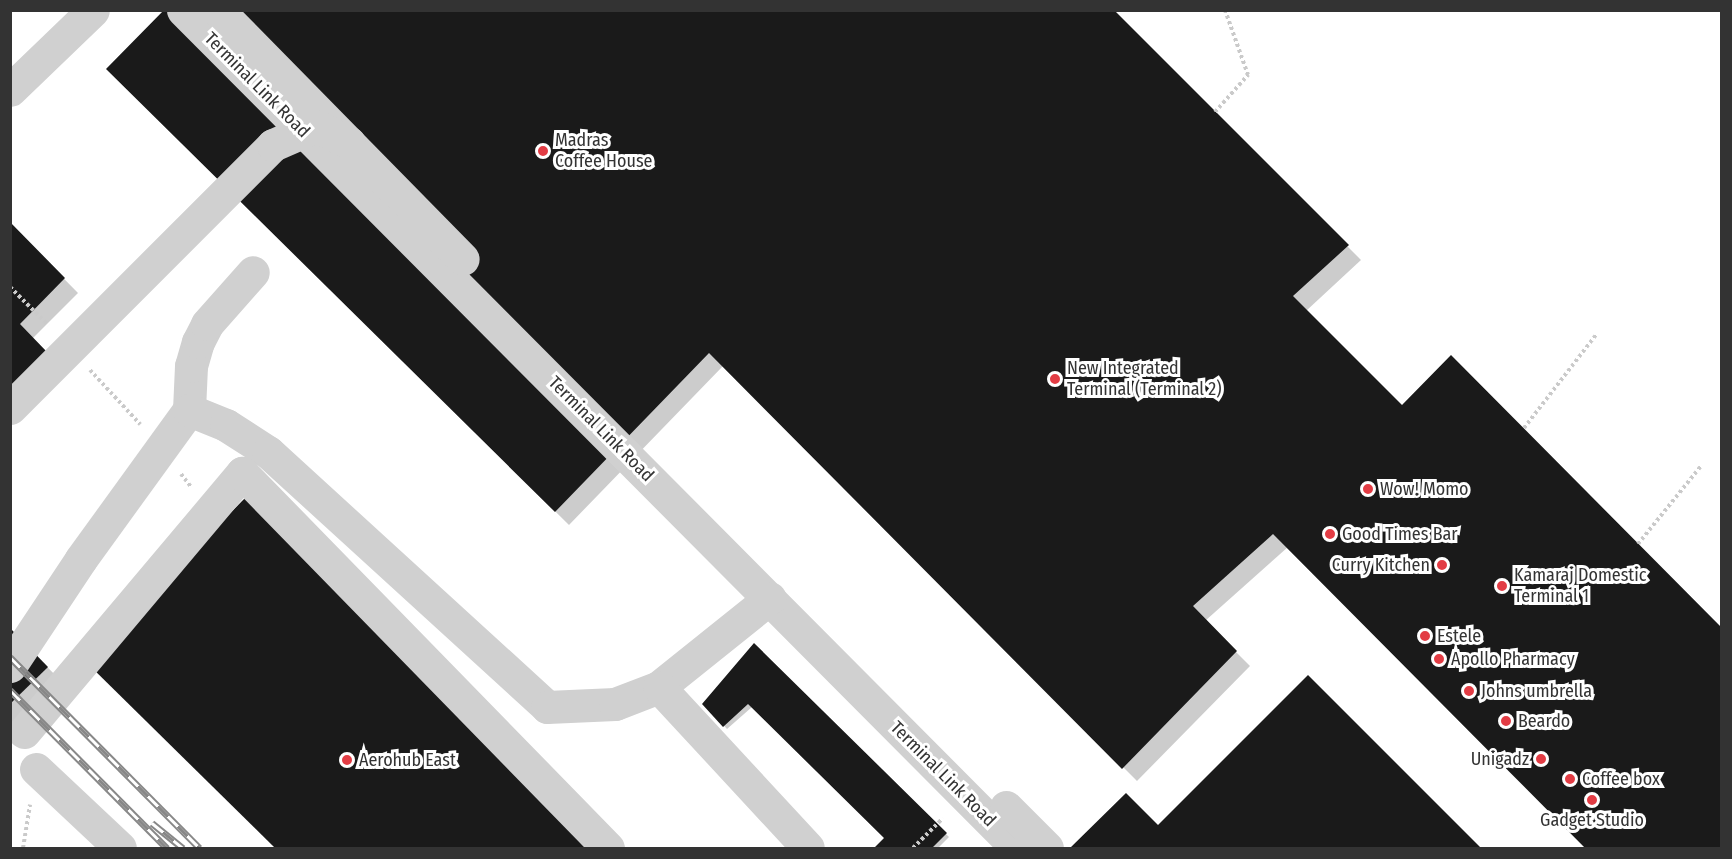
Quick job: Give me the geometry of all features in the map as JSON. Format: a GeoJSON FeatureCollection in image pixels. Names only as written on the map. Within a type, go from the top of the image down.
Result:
{"type":"FeatureCollection","features":[{"type":"Feature","properties":{"kind":"street"},"geometry":{"type":"LineString","coordinates":[[10,90],[93,10]]}},
{"type":"Feature","properties":{"kind":"street","name":"Terminal Link Road"},"geometry":{"type":"LineString","coordinates":[[183,10],[1017,849]]}},
{"type":"Feature","properties":{"kind":"street","name":"Terminal Link Road"},"geometry":{"type":"LineString","coordinates":[[218,10],[1047,849]]}},
{"type":"Feature","properties":{"kind":"street"},"geometry":{"type":"LineString","coordinates":[[10,408],[273,145],[316,126],[349,143]]}},
{"type":"Feature","properties":{"kind":"street"},"geometry":{"type":"LineString","coordinates":[[10,666],[189,410],[191,366],[198,342],[207,324],[253,272]]}},
{"type":"Feature","properties":{"kind":"street"},"geometry":{"type":"LineString","coordinates":[[189,410],[226,425],[268,452],[547,707],[615,704],[659,687],[770,598]]}},
{"type":"Feature","properties":{"kind":"street"},"geometry":{"type":"LineString","coordinates":[[120,849],[23,770],[17,723],[242,473],[608,849]]}},
{"type":"Feature","properties":{"kind":"street"},"geometry":{"type":"LineString","coordinates":[[659,687],[808,849]]}},
{"type":"Feature","properties":{"kind":"path"},"geometry":{"type":"LineString","coordinates":[[1215,112],[1248,75],[1226,10]]}},
{"type":"Feature","properties":{"kind":"path"},"geometry":{"type":"LineString","coordinates":[[10,287],[53,329]]}},
{"type":"Feature","properties":{"kind":"path"},"geometry":{"type":"LineString","coordinates":[[1524,428],[1596,335]]}},
{"type":"Feature","properties":{"kind":"path"},"geometry":{"type":"LineString","coordinates":[[1638,544],[1701,466]]}},
{"type":"Feature","properties":{"kind":"path"},"geometry":{"type":"LineString","coordinates":[[913,849],[965,796]]}},
{"type":"Feature","properties":{"kind":"building","name":"New Integrated Terminal (Terminal 2)"},"geometry":{"type":"Polygon","coordinates":[[[164,10],[1114,10],[1349,245],[1293,296],[1402,405],[1451,355],[1722,628],[1722,848],[1585,848],[1273,534],[1193,606],[1237,651],[1122,769],[709,353],[555,512],[106,69],[164,10]]]}},
{"type":"Feature","properties":{"kind":"building"},"geometry":{"type":"Polygon","coordinates":[[[10,222],[65,278],[20,324],[47,352],[10,388],[10,222]]]}},
{"type":"Feature","properties":{"kind":"building","name":"Aerohub East"},"geometry":{"type":"Polygon","coordinates":[[[246,497],[596,848],[275,848],[85,661],[246,497]]]}},
{"type":"Feature","properties":{"kind":"building"},"geometry":{"type":"Polygon","coordinates":[[[10,628],[48,667],[10,704],[10,628]]]}},
{"type":"Feature","properties":{"kind":"building"},"geometry":{"type":"Polygon","coordinates":[[[754,643],[947,833],[932,848],[874,848],[884,838],[748,704],[723,727],[702,704],[754,643]]]}},
{"type":"Feature","properties":{"kind":"building"},"geometry":{"type":"Polygon","coordinates":[[[1308,675],[1481,848],[1070,848],[1126,793],[1158,825],[1308,675]]]}},
{"type":"Feature","properties":{"kind":"railway"},"geometry":{"type":"LineString","coordinates":[[10,657],[200,848]]}},
{"type":"Feature","properties":{"kind":"railway"},"geometry":{"type":"LineString","coordinates":[[10,690],[167,848]]}},
{"type":"Feature","properties":{"kind":"railway"},"geometry":{"type":"LineString","coordinates":[[152,823],[183,848]]}},
{"type":"Feature","properties":{"kind":"place","name":"Madras Coffee House"},"geometry":{"type":"Point","coordinates":[543,151]}},
{"type":"Feature","properties":{"kind":"place","name":"New Integrated Terminal (Terminal 2)"},"geometry":{"type":"Point","coordinates":[1055,379]}},
{"type":"Feature","properties":{"kind":"place","name":"Wow! Momo"},"geometry":{"type":"Point","coordinates":[1368,489]}},
{"type":"Feature","properties":{"kind":"place","name":"Good Times Bar"},"geometry":{"type":"Point","coordinates":[1330,534]}},
{"type":"Feature","properties":{"kind":"place","name":"Curry Kitchen"},"geometry":{"type":"Point","coordinates":[1442,565]}},
{"type":"Feature","properties":{"kind":"place","name":"Kamaraj Domestic Terminal 1"},"geometry":{"type":"Point","coordinates":[1502,586]}},
{"type":"Feature","properties":{"kind":"place","name":"Estele"},"geometry":{"type":"Point","coordinates":[1425,636]}},
{"type":"Feature","properties":{"kind":"place","name":"Apollo Pharmacy"},"geometry":{"type":"Point","coordinates":[1439,659]}},
{"type":"Feature","properties":{"kind":"place","name":"Johns umbrella"},"geometry":{"type":"Point","coordinates":[1469,691]}},
{"type":"Feature","properties":{"kind":"place","name":"Beardo"},"geometry":{"type":"Point","coordinates":[1506,721]}},
{"type":"Feature","properties":{"kind":"place","name":"Unigadz"},"geometry":{"type":"Point","coordinates":[1541,759]}},
{"type":"Feature","properties":{"kind":"place","name":"Aerohub East"},"geometry":{"type":"Point","coordinates":[347,760]}},
{"type":"Feature","properties":{"kind":"place","name":"Coffee box"},"geometry":{"type":"Point","coordinates":[1570,779]}},
{"type":"Feature","properties":{"kind":"place","name":"Gadget Studio"},"geometry":{"type":"Point","coordinates":[1592,800]}}]}
